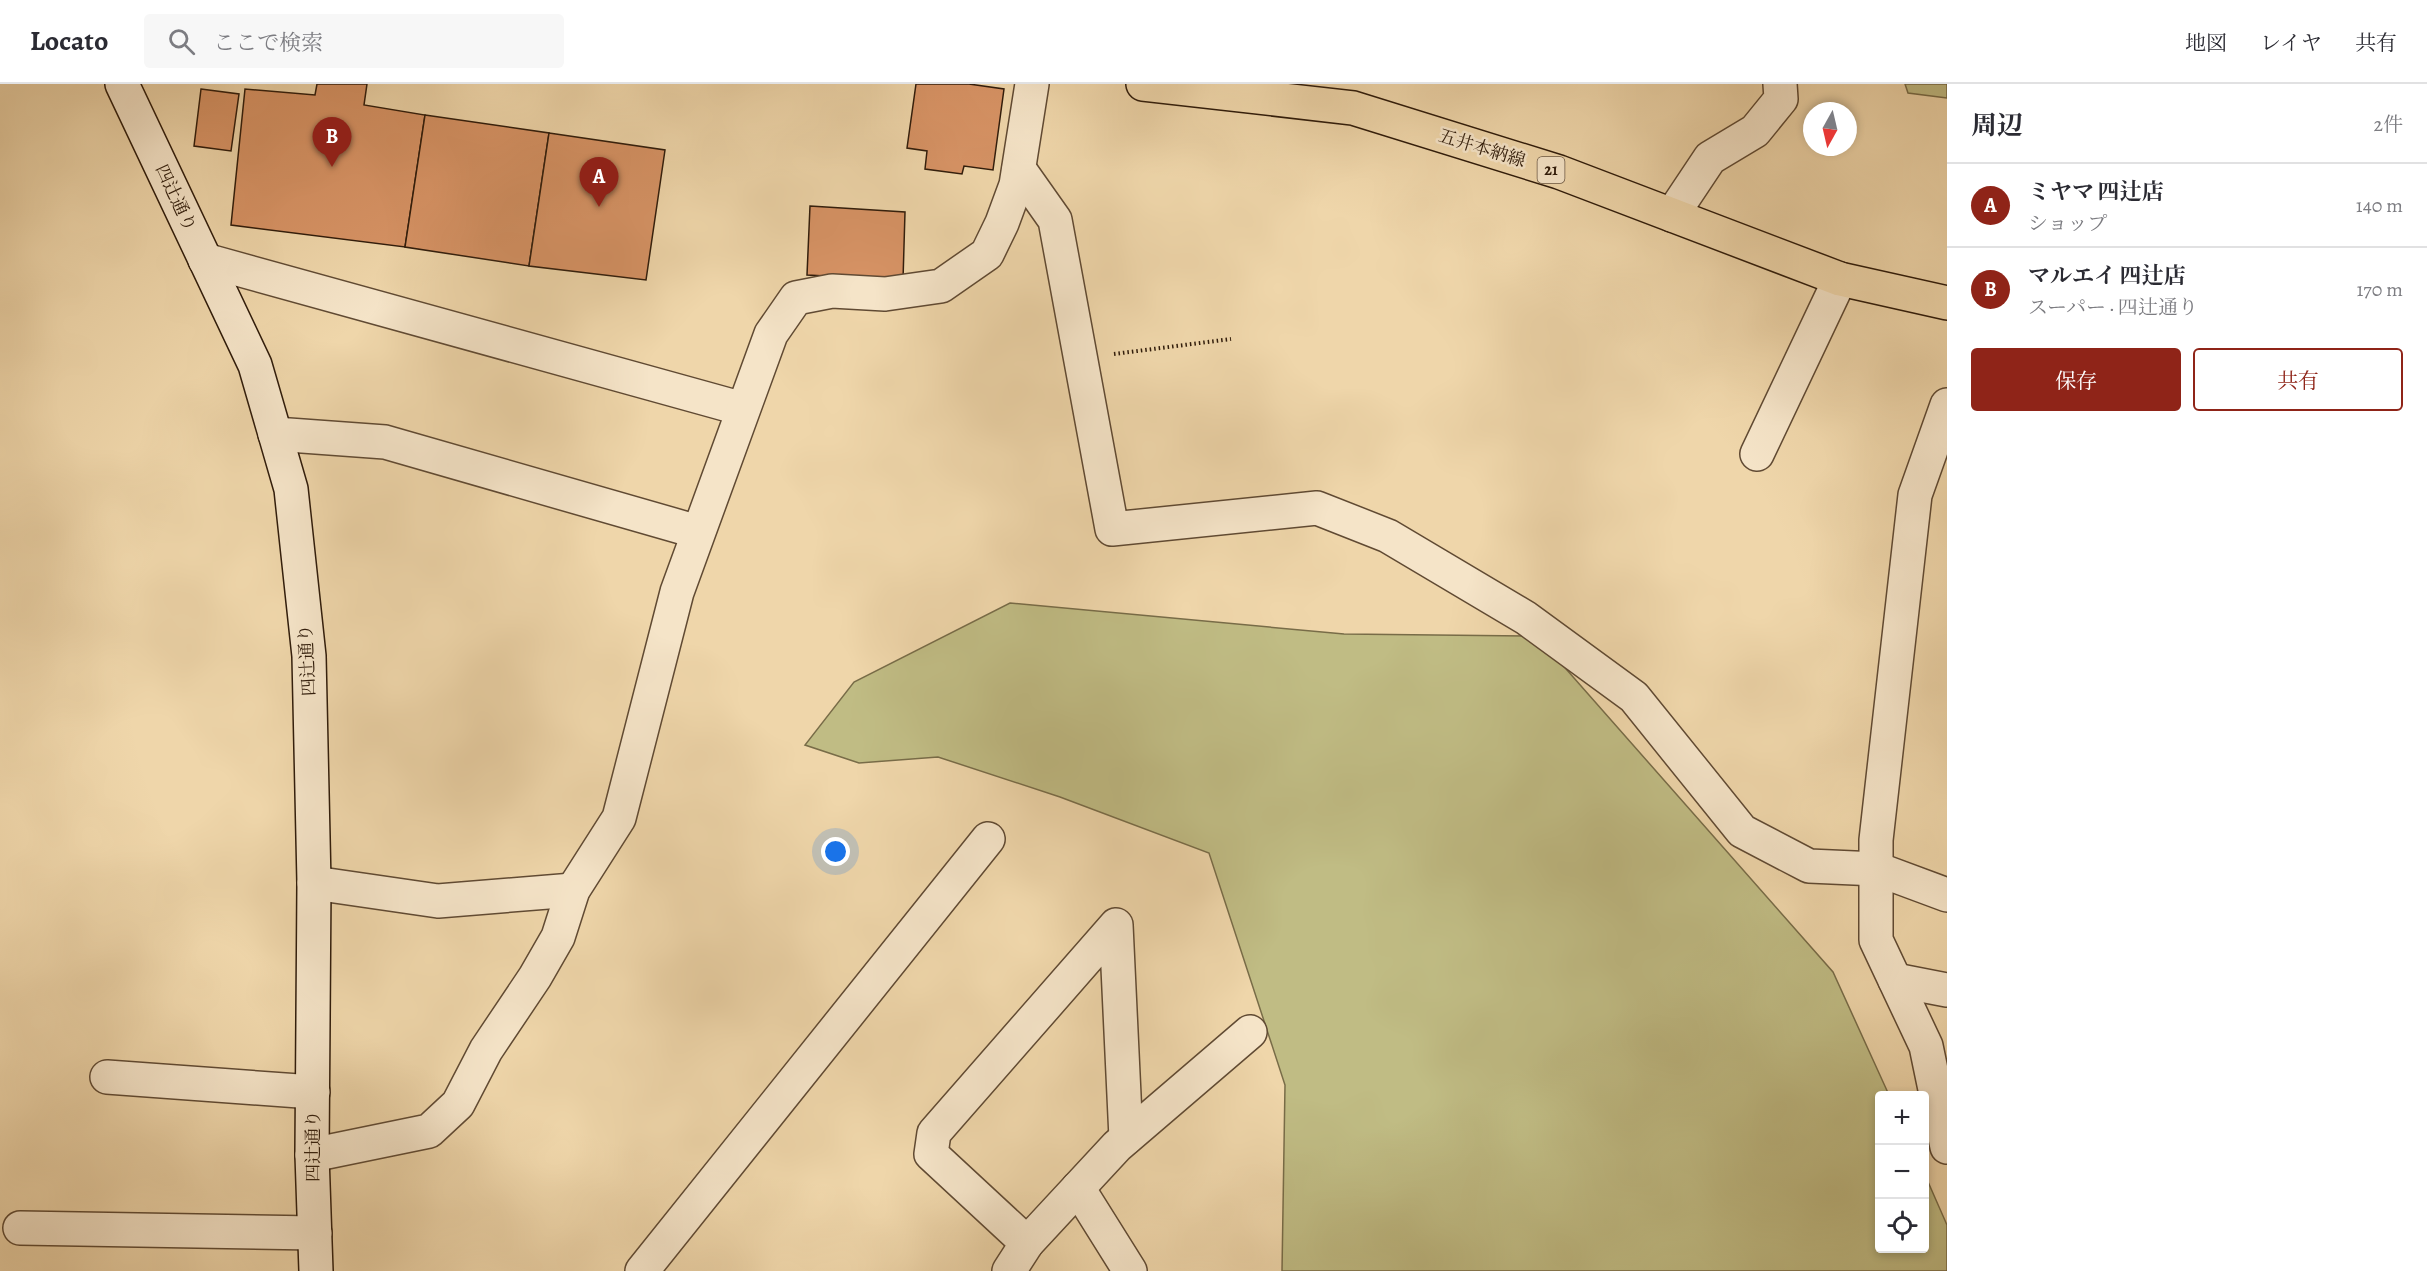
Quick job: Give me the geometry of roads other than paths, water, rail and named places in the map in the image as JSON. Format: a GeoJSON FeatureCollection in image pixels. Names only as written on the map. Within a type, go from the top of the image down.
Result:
{"type":"FeatureCollection","features":[{"type":"Feature","properties":{"kind":"main road","name":"五井本納線"},"geometry":{"type":"LineString","coordinates":[[1143,84],[1353,108],[1559,172],[1840,279],[1947,303]]}},
{"type":"Feature","properties":{"kind":"street","name":"四辻通り"},"geometry":{"type":"LineString","coordinates":[[122,84],[255,365],[291,489],[309,656],[314,883],[312,1155],[316,1271]]}},
{"type":"Feature","properties":{"kind":"street"},"geometry":{"type":"LineString","coordinates":[[312,1155],[429,1131],[458,1104],[486,1050],[535,977],[558,937],[573,890],[619,818],[677,592],[771,334],[796,298],[832,291],[885,294],[941,286],[987,254],[1002,223],[1016,185],[1032,84]]}},
{"type":"Feature","properties":{"kind":"street"},"geometry":{"type":"LineString","coordinates":[[1672,215],[1710,158],[1755,131],[1781,99],[1780,84]]}},
{"type":"Feature","properties":{"kind":"street"},"geometry":{"type":"LineString","coordinates":[[1018,169],[1055,220],[1112,529],[1317,508],[1388,536],[1526,618],[1635,697],[1742,831],[1809,866],[1877,869],[1947,895]]}},
{"type":"Feature","properties":{"kind":"street"},"geometry":{"type":"LineString","coordinates":[[205,260],[743,409]]}},
{"type":"Feature","properties":{"kind":"street"},"geometry":{"type":"LineString","coordinates":[[1757,454],[1840,279]]}},
{"type":"Feature","properties":{"kind":"street"},"geometry":{"type":"LineString","coordinates":[[1947,405],[1915,495],[1876,840],[1876,940],[1926,1046],[1947,1147]]}},
{"type":"Feature","properties":{"kind":"street"},"geometry":{"type":"LineString","coordinates":[[275,434],[385,442],[698,532]]}},
{"type":"Feature","properties":{"kind":"street"},"geometry":{"type":"LineString","coordinates":[[642,1271],[988,839]]}},
{"type":"Feature","properties":{"kind":"street"},"geometry":{"type":"LineString","coordinates":[[314,883],[438,901],[573,890]]}},
{"type":"Feature","properties":{"kind":"street"},"geometry":{"type":"LineString","coordinates":[[1027,1243],[931,1154],[934,1133],[1116,925],[1126,1138]]}},
{"type":"Feature","properties":{"kind":"street"},"geometry":{"type":"LineString","coordinates":[[1895,980],[1947,990]]}},
{"type":"Feature","properties":{"kind":"street"},"geometry":{"type":"LineString","coordinates":[[1009,1271],[1027,1243],[1126,1138],[1250,1032]]}},
{"type":"Feature","properties":{"kind":"street"},"geometry":{"type":"LineString","coordinates":[[107,1077],[313,1092]]}},
{"type":"Feature","properties":{"kind":"street"},"geometry":{"type":"LineString","coordinates":[[1078,1188],[1130,1271]]}},
{"type":"Feature","properties":{"kind":"street"},"geometry":{"type":"LineString","coordinates":[[20,1228],[315,1233]]}},
{"type":"Feature","properties":{"kind":"place","name":"マルエイ 四辻店"},"geometry":{"type":"Point","coordinates":[332,167]}},
{"type":"Feature","properties":{"kind":"place","name":"ミヤマ 四辻店"},"geometry":{"type":"Point","coordinates":[599,207]}}]}
